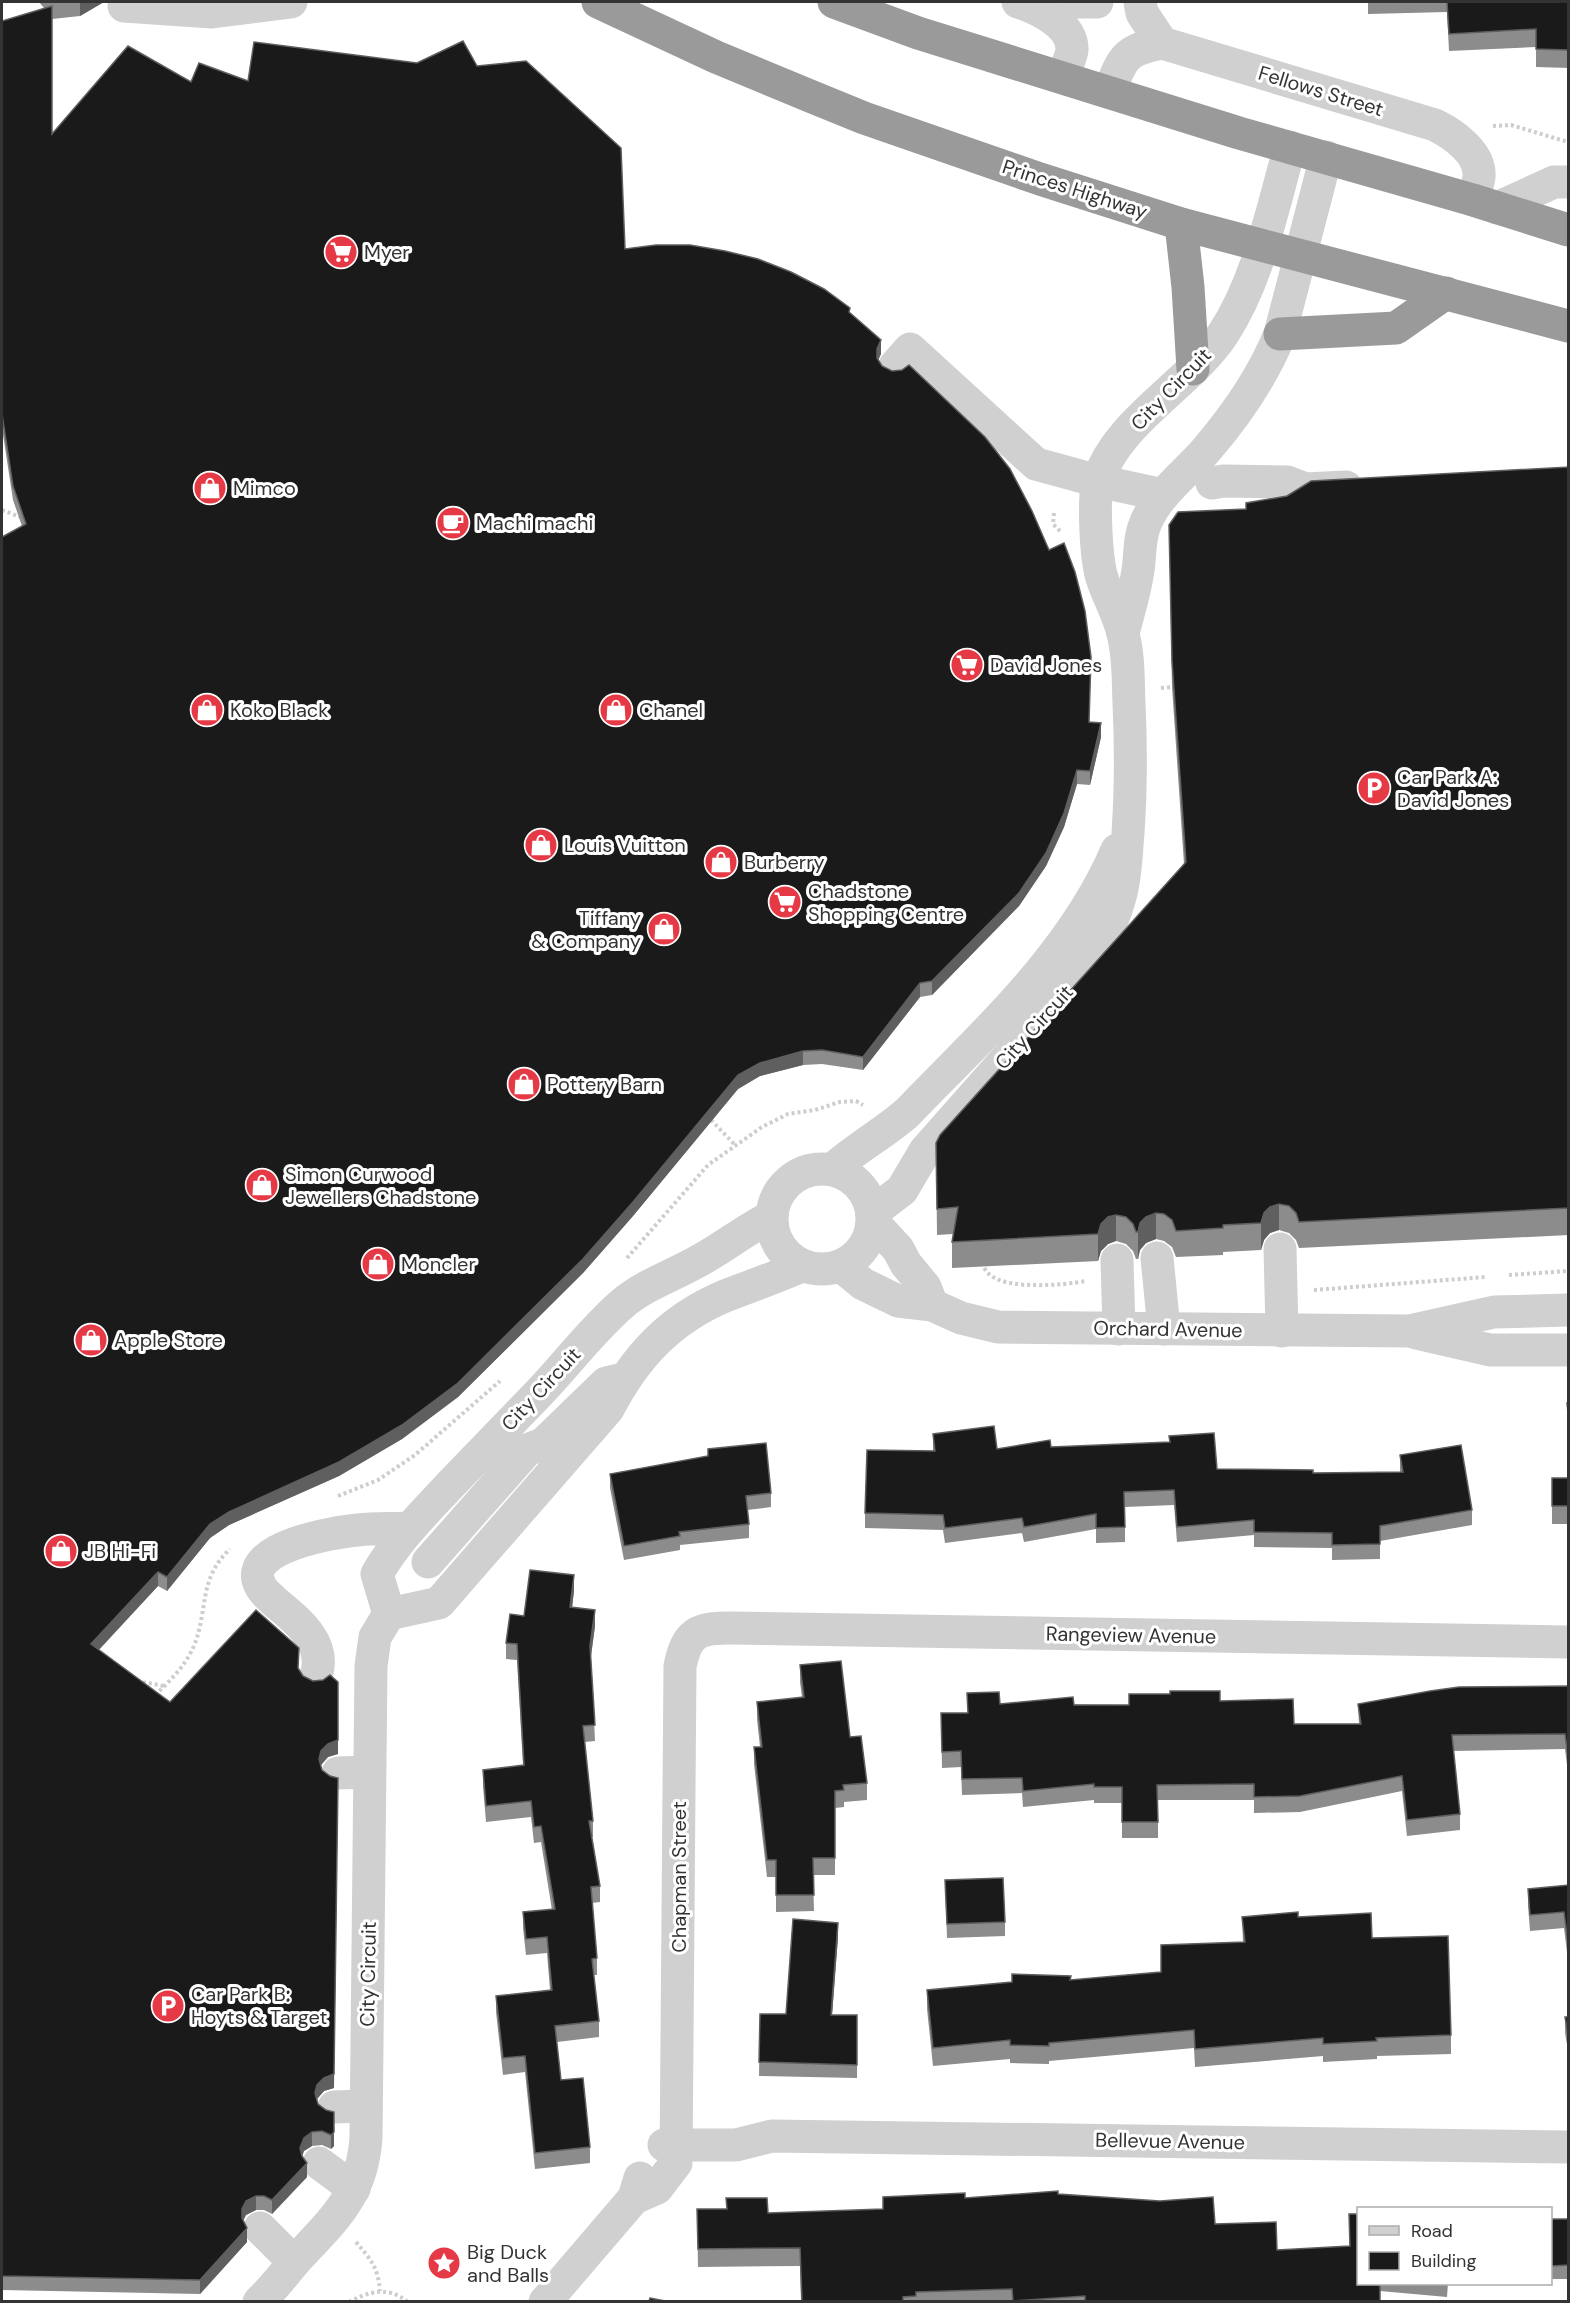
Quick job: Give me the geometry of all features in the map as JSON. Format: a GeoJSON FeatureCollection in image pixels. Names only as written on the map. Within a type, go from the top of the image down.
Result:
{"type":"FeatureCollection","features":[{"type":"Feature","properties":{"kind":"highway","name":"Princes Highway"},"geometry":{"type":"LineString","coordinates":[[598,2],[716,57],[864,118],[1040,179],[1181,224],[1569,326]]}},
{"type":"Feature","properties":{"kind":"highway"},"geometry":{"type":"LineString","coordinates":[[834,2],[918,33],[1569,230]]}},
{"type":"Feature","properties":{"kind":"highway"},"geometry":{"type":"LineString","coordinates":[[1181,224],[1188,286],[1193,369]]}},
{"type":"Feature","properties":{"kind":"highway"},"geometry":{"type":"LineString","coordinates":[[1280,334],[1396,328],[1446,293]]}},
{"type":"Feature","properties":{"kind":"street"},"geometry":{"type":"LineString","coordinates":[[124,6],[212,12],[291,2]]}},
{"type":"Feature","properties":{"kind":"street"},"geometry":{"type":"LineString","coordinates":[[1076,2],[1097,2]]}},
{"type":"Feature","properties":{"kind":"street"},"geometry":{"type":"LineString","coordinates":[[1109,92],[1122,61],[1129,54],[1162,43],[1146,20],[1140,2]]}},
{"type":"Feature","properties":{"kind":"street"},"geometry":{"type":"LineString","coordinates":[[1034,3],[1063,27],[1070,40],[1072,50],[1063,77]]}},
{"type":"Feature","properties":{"kind":"street","name":"Fellows Street"},"geometry":{"type":"LineString","coordinates":[[1162,43],[1435,125],[1447,131],[1467,149],[1476,163],[1485,204]]}},
{"type":"Feature","properties":{"kind":"street","name":"City Circuit"},"geometry":{"type":"LineString","coordinates":[[873,1217],[902,1190],[925,1151],[1068,989],[1103,941],[1120,897],[1125,868],[1132,779],[1123,633],[1100,568],[1095,499],[1098,481],[1127,434],[1193,369],[1222,334],[1248,283],[1290,147]]}},
{"type":"Feature","properties":{"kind":"street","name":"City Circuit"},"geometry":{"type":"LineString","coordinates":[[1123,633],[1138,574],[1140,544],[1145,523],[1163,495],[1207,450],[1264,371],[1280,334],[1326,157]]}},
{"type":"Feature","properties":{"kind":"street"},"geometry":{"type":"LineString","coordinates":[[1485,204],[1554,182],[1569,182]]}},
{"type":"Feature","properties":{"kind":"street"},"geometry":{"type":"LineString","coordinates":[[895,366],[910,349],[1036,464],[1098,481],[1163,495]]}},
{"type":"Feature","properties":{"kind":"street"},"geometry":{"type":"LineString","coordinates":[[1207,450],[1212,483],[1224,514],[1283,504],[1305,489]]}},
{"type":"Feature","properties":{"kind":"street"},"geometry":{"type":"LineString","coordinates":[[1212,483],[1223,481],[1287,482],[1305,489],[1376,486]]}},
{"type":"Feature","properties":{"kind":"street","name":"City Circuit"},"geometry":{"type":"LineString","coordinates":[[833,1169],[853,1151],[890,1128],[907,1113],[1039,973],[1083,914],[1103,882],[1120,845],[1130,808]]}},
{"type":"Feature","properties":{"kind":"street"},"geometry":{"type":"LineString","coordinates":[[873,1217],[863,1249],[841,1266],[822,1269],[802,1266],[794,1261],[780,1246],[772,1227],[771,1217],[776,1198],[787,1183],[804,1172],[833,1169],[843,1172],[859,1184],[865,1192],[873,1217],[925,1287],[932,1305]]}},
{"type":"Feature","properties":{"kind":"street","name":"City Circuit"},"geometry":{"type":"LineString","coordinates":[[259,2301],[334,2220],[354,2189],[365,2150],[366,2106],[354,1773],[372,1649],[375,1637],[389,1614],[377,1574],[387,1556],[409,1528],[622,1303],[634,1294],[694,1264],[730,1243],[748,1228],[771,1217]]}},
{"type":"Feature","properties":{"kind":"street"},"geometry":{"type":"LineString","coordinates":[[1280,1249],[1282,1331]]}},
{"type":"Feature","properties":{"kind":"street"},"geometry":{"type":"LineString","coordinates":[[1157,1258],[1164,1329]]}},
{"type":"Feature","properties":{"kind":"street"},"geometry":{"type":"LineString","coordinates":[[1117,1260],[1119,1329]]}},
{"type":"Feature","properties":{"kind":"street"},"geometry":{"type":"LineString","coordinates":[[389,1614],[440,1603],[608,1409],[624,1379],[646,1349],[659,1338],[707,1305],[802,1266]]}},
{"type":"Feature","properties":{"kind":"street","name":"Orchard Avenue"},"geometry":{"type":"LineString","coordinates":[[841,1266],[862,1284],[898,1301],[932,1305],[961,1318],[987,1326],[1409,1331],[1494,1312],[1569,1310]]}},
{"type":"Feature","properties":{"kind":"street","name":"Orchard Avenue"},"geometry":{"type":"LineString","coordinates":[[1409,1331],[1490,1350],[1569,1350]]}},
{"type":"Feature","properties":{"kind":"street"},"geometry":{"type":"LineString","coordinates":[[527,1450],[531,1432],[587,1366],[587,1340]]}},
{"type":"Feature","properties":{"kind":"street"},"geometry":{"type":"LineString","coordinates":[[428,1562],[527,1450],[543,1443],[606,1383],[624,1379]]}},
{"type":"Feature","properties":{"kind":"street"},"geometry":{"type":"LineString","coordinates":[[316,1676],[320,1665],[314,1644],[301,1625],[262,1590],[257,1575],[259,1566],[274,1552],[330,1534],[409,1528]]}},
{"type":"Feature","properties":{"kind":"street","name":"Rangeview Avenue"},"geometry":{"type":"LineString","coordinates":[[694,1633],[702,1629],[723,1628],[1569,1642]]}},
{"type":"Feature","properties":{"kind":"street","name":"Chapman Street"},"geometry":{"type":"LineString","coordinates":[[545,2301],[634,2198],[657,2188],[676,2163],[673,2139],[680,1666],[683,1651],[694,1633]]}},
{"type":"Feature","properties":{"kind":"street"},"geometry":{"type":"LineString","coordinates":[[334,2107],[366,2106]]}},
{"type":"Feature","properties":{"kind":"street","name":"Bellevue Avenue"},"geometry":{"type":"LineString","coordinates":[[673,2139],[737,2124],[772,2136],[1569,2147]]}},
{"type":"Feature","properties":{"kind":"street"},"geometry":{"type":"LineString","coordinates":[[319,2163],[354,2189]]}},
{"type":"Feature","properties":{"kind":"street"},"geometry":{"type":"LineString","coordinates":[[260,2228],[294,2262]]}},
{"type":"Feature","properties":{"kind":"path"},"geometry":{"type":"LineString","coordinates":[[1447,131],[1477,126],[1511,125],[1569,142]]}},
{"type":"Feature","properties":{"kind":"path"},"geometry":{"type":"LineString","coordinates":[[2,510],[33,522]]}},
{"type":"Feature","properties":{"kind":"path"},"geometry":{"type":"LineString","coordinates":[[711,1120],[736,1146]]}},
{"type":"Feature","properties":{"kind":"path"},"geometry":{"type":"LineString","coordinates":[[135,1680],[164,1686]]}},
{"type":"Feature","properties":{"kind":"path"},"geometry":{"type":"LineString","coordinates":[[352,2237],[375,2265],[380,2291]]}},
{"type":"Feature","properties":{"kind":"path"},"geometry":{"type":"LineString","coordinates":[[349,2301],[367,2293],[380,2291],[399,2294],[408,2301]]}},
{"type":"Feature","properties":{"kind":"building"},"geometry":{"type":"Polygon","coordinates":[[[1447,2],[1569,2],[1569,50],[1536,49],[1536,29],[1449,34],[1447,2]]]}},
{"type":"Feature","properties":{"kind":"building","name":"Chadstone Shopping Centre"},"geometry":{"type":"Polygon","coordinates":[[[52,6],[52,134],[128,46],[191,82],[199,63],[248,81],[254,42],[417,63],[463,41],[477,66],[526,61],[621,148],[625,249],[656,245],[690,245],[725,251],[758,259],[791,272],[824,289],[850,308],[849,312],[881,340],[877,349],[877,358],[882,366],[892,371],[902,370],[909,365],[985,437],[1010,469],[1049,550],[1064,543],[1075,572],[1085,611],[1091,657],[1089,722],[1101,723],[1090,771],[1077,770],[1064,813],[1046,853],[1019,893],[932,981],[920,983],[863,1057],[822,1050],[803,1051],[760,1063],[738,1075],[583,1259],[458,1383],[402,1425],[339,1462],[229,1512],[210,1524],[167,1577],[158,1572],[91,1644],[170,1702],[256,1610],[299,1648],[298,1668],[303,1676],[313,1681],[323,1680],[330,1675],[338,1682],[338,1740],[328,1744],[321,1751],[319,1759],[322,1770],[338,1778],[334,2074],[324,2078],[317,2085],[315,2093],[318,2104],[334,2112],[334,2132],[331,2135],[322,2131],[312,2132],[304,2138],[300,2148],[307,2163],[272,2200],[264,2196],[256,2196],[246,2201],[242,2209],[242,2218],[247,2228],[200,2280],[2,2276],[2,537],[26,524],[13,486],[2,414],[2,21],[52,6]]]}},
{"type":"Feature","properties":{"kind":"building","name":"Car Park A: David Jones"},"geometry":{"type":"Polygon","coordinates":[[[1569,467],[1569,1208],[1299,1222],[1296,1213],[1289,1206],[1279,1204],[1270,1207],[1264,1213],[1261,1223],[1223,1225],[1223,1228],[1176,1231],[1172,1220],[1164,1214],[1156,1213],[1146,1217],[1136,1232],[1133,1224],[1126,1217],[1116,1215],[1108,1217],[1101,1224],[1098,1234],[952,1242],[958,1207],[937,1209],[936,1143],[940,1135],[1186,862],[1172,661],[1169,525],[1178,512],[1246,509],[1246,503],[1287,496],[1311,481],[1569,467]]]}},
{"type":"Feature","properties":{"kind":"building"},"geometry":{"type":"Polygon","coordinates":[[[994,1426],[997,1449],[1050,1440],[1051,1447],[1170,1442],[1169,1436],[1214,1433],[1217,1469],[1313,1470],[1313,1473],[1403,1472],[1400,1455],[1461,1445],[1472,1510],[1380,1526],[1380,1544],[1332,1545],[1332,1533],[1254,1532],[1254,1520],[1177,1527],[1174,1490],[1124,1492],[1125,1527],[1096,1528],[1096,1514],[1024,1527],[1022,1518],[945,1528],[943,1515],[865,1513],[867,1450],[935,1451],[933,1434],[994,1426]]]}},
{"type":"Feature","properties":{"kind":"building"},"geometry":{"type":"Polygon","coordinates":[[[766,1443],[771,1493],[746,1496],[749,1524],[679,1532],[680,1536],[624,1546],[610,1474],[708,1456],[708,1449],[766,1443]]]}},
{"type":"Feature","properties":{"kind":"building"},"geometry":{"type":"Polygon","coordinates":[[[1552,1478],[1569,1478],[1569,1506],[1552,1506],[1552,1478]]]}},
{"type":"Feature","properties":{"kind":"building"},"geometry":{"type":"Polygon","coordinates":[[[530,1570],[574,1575],[570,1607],[595,1610],[590,1646],[595,1725],[583,1726],[593,1821],[589,1821],[600,1886],[591,1887],[597,1958],[592,1959],[599,2021],[555,2026],[561,2080],[583,2078],[590,2147],[535,2153],[525,2056],[503,2058],[496,1996],[552,1990],[547,1937],[526,1939],[523,1912],[555,1909],[541,1826],[534,1827],[531,1801],[486,1806],[483,1770],[524,1765],[517,1644],[506,1643],[510,1614],[524,1616],[530,1570]]]}},
{"type":"Feature","properties":{"kind":"building"},"geometry":{"type":"Polygon","coordinates":[[[841,1661],[850,1737],[861,1736],[867,1783],[843,1785],[844,1790],[835,1791],[835,1858],[813,1858],[814,1895],[776,1895],[776,1860],[767,1860],[754,1747],[762,1747],[757,1702],[804,1697],[800,1665],[841,1661]]]}},
{"type":"Feature","properties":{"kind":"building"},"geometry":{"type":"Polygon","coordinates":[[[1569,1686],[1569,1765],[1565,1734],[1452,1735],[1460,1814],[1407,1820],[1402,1776],[1300,1796],[1254,1797],[1254,1784],[1157,1785],[1158,1822],[1122,1822],[1122,1787],[1094,1787],[1094,1784],[1023,1791],[1022,1778],[962,1779],[961,1751],[942,1752],[941,1713],[968,1713],[967,1693],[999,1692],[1000,1704],[1073,1697],[1074,1705],[1129,1705],[1129,1694],[1220,1691],[1220,1701],[1293,1699],[1294,1724],[1361,1724],[1358,1704],[1459,1687],[1569,1686]]]}},
{"type":"Feature","properties":{"kind":"building"},"geometry":{"type":"Polygon","coordinates":[[[1003,1878],[1005,1922],[947,1924],[945,1880],[1003,1878]]]}},
{"type":"Feature","properties":{"kind":"building"},"geometry":{"type":"Polygon","coordinates":[[[1569,1885],[1569,1952],[1564,1912],[1530,1915],[1528,1889],[1569,1885]]]}},
{"type":"Feature","properties":{"kind":"building"},"geometry":{"type":"Polygon","coordinates":[[[1298,1912],[1298,1917],[1371,1913],[1372,1938],[1448,1936],[1451,2035],[1376,2038],[1377,2041],[1323,2044],[1323,2038],[1195,2049],[1194,2030],[1049,2043],[1049,2046],[1010,2045],[1010,2040],[933,2048],[927,1990],[1012,1982],[1012,1974],[1071,1976],[1070,1980],[1161,1972],[1161,1945],[1245,1942],[1242,1917],[1298,1912]]]}},
{"type":"Feature","properties":{"kind":"building"},"geometry":{"type":"Polygon","coordinates":[[[793,1919],[838,1923],[831,2015],[857,2015],[857,2065],[759,2062],[760,2014],[786,2014],[793,1919]]]}},
{"type":"Feature","properties":{"kind":"building"},"geometry":{"type":"Polygon","coordinates":[[[1565,2017],[1569,2017],[1569,2040],[1565,2017]]]}},
{"type":"Feature","properties":{"kind":"building"},"geometry":{"type":"Polygon","coordinates":[[[1058,2191],[1058,2194],[1160,2201],[1213,2197],[1215,2224],[1276,2222],[1277,2250],[1350,2246],[1349,2214],[1357,2214],[1357,2285],[1380,2285],[1380,2301],[1085,2301],[1085,2296],[1013,2301],[1012,2289],[916,2292],[916,2296],[903,2297],[903,2301],[802,2301],[800,2248],[698,2249],[697,2209],[727,2209],[726,2198],[767,2198],[768,2213],[883,2209],[883,2197],[965,2193],[965,2198],[1058,2191]]]}},
{"type":"Feature","properties":{"kind":"building"},"geometry":{"type":"Polygon","coordinates":[[[1552,2219],[1569,2219],[1569,2265],[1552,2266],[1552,2219]]]}},
{"type":"Feature","properties":{"kind":"building"},"geometry":{"type":"Polygon","coordinates":[[[650,2298],[665,2301],[649,2301],[650,2298]]]}},
{"type":"Feature","properties":{"kind":"place","name":"Myer"},"geometry":{"type":"Point","coordinates":[341,252]}},
{"type":"Feature","properties":{"kind":"place","name":"Mimco"},"geometry":{"type":"Point","coordinates":[210,488]}},
{"type":"Feature","properties":{"kind":"place","name":"Machi machi"},"geometry":{"type":"Point","coordinates":[453,523]}},
{"type":"Feature","properties":{"kind":"place","name":"David Jones"},"geometry":{"type":"Point","coordinates":[967,665]}},
{"type":"Feature","properties":{"kind":"place","name":"Koko Black"},"geometry":{"type":"Point","coordinates":[207,710]}},
{"type":"Feature","properties":{"kind":"place","name":"Chanel"},"geometry":{"type":"Point","coordinates":[616,710]}},
{"type":"Feature","properties":{"kind":"place","name":"Car Park A: David Jones"},"geometry":{"type":"Point","coordinates":[1374,788]}},
{"type":"Feature","properties":{"kind":"place","name":"Louis Vuitton"},"geometry":{"type":"Point","coordinates":[541,845]}},
{"type":"Feature","properties":{"kind":"place","name":"Burberry"},"geometry":{"type":"Point","coordinates":[721,862]}},
{"type":"Feature","properties":{"kind":"place","name":"Chadstone Shopping Centre"},"geometry":{"type":"Point","coordinates":[785,902]}},
{"type":"Feature","properties":{"kind":"place","name":"Tiffany & Company"},"geometry":{"type":"Point","coordinates":[664,929]}},
{"type":"Feature","properties":{"kind":"place","name":"Pottery Barn"},"geometry":{"type":"Point","coordinates":[524,1084]}},
{"type":"Feature","properties":{"kind":"place","name":"Simon Curwood Jewellers Chadstone"},"geometry":{"type":"Point","coordinates":[262,1185]}},
{"type":"Feature","properties":{"kind":"place","name":"Moncler"},"geometry":{"type":"Point","coordinates":[378,1264]}},
{"type":"Feature","properties":{"kind":"place","name":"Apple Store"},"geometry":{"type":"Point","coordinates":[91,1340]}},
{"type":"Feature","properties":{"kind":"place","name":"JB Hi-Fi"},"geometry":{"type":"Point","coordinates":[61,1551]}},
{"type":"Feature","properties":{"kind":"place","name":"Car Park B: Hoyts & Target"},"geometry":{"type":"Point","coordinates":[168,2006]}},
{"type":"Feature","properties":{"kind":"place","name":"Big Duck and Balls"},"geometry":{"type":"Point","coordinates":[444,2263]}}]}
